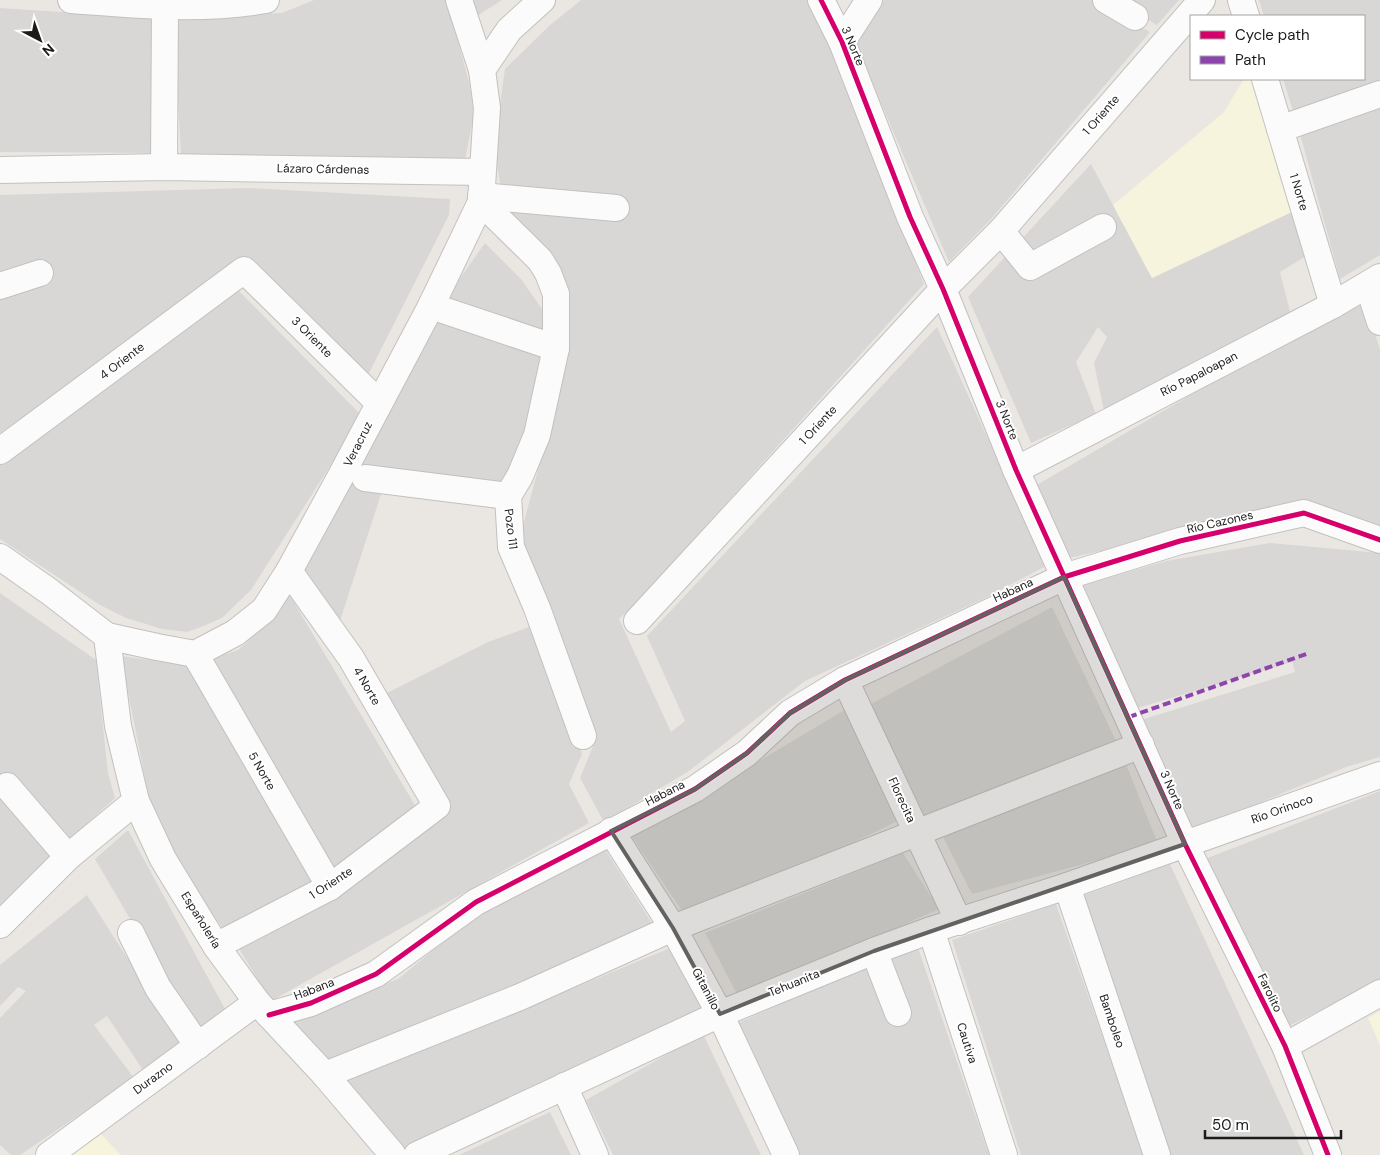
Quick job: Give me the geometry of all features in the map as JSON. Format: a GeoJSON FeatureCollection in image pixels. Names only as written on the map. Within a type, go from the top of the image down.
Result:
{"type":"FeatureCollection","features":[{"type":"Feature","properties":{"kind":"street"},"geometry":{"type":"LineString","coordinates":[[71,0],[165,7],[199,3],[235,5],[266,0]]}},
{"type":"Feature","properties":{"kind":"street","name":"Veracruz"},"geometry":{"type":"LineString","coordinates":[[194,654],[235,633],[264,610],[289,571],[431,306],[481,190],[487,108],[482,70],[459,0]]}},
{"type":"Feature","properties":{"kind":"street"},"geometry":{"type":"LineString","coordinates":[[482,70],[509,30],[542,0]]}},
{"type":"Feature","properties":{"kind":"street","name":"3 Norte"},"geometry":{"type":"LineString","coordinates":[[821,0],[842,42],[910,217],[943,290],[1016,470],[1185,844]]}},
{"type":"Feature","properties":{"kind":"street"},"geometry":{"type":"LineString","coordinates":[[842,42],[869,0]]}},
{"type":"Feature","properties":{"kind":"street"},"geometry":{"type":"LineString","coordinates":[[1106,0],[1136,17]]}},
{"type":"Feature","properties":{"kind":"street","name":"1 Oriente"},"geometry":{"type":"LineString","coordinates":[[637,621],[943,290],[1001,231],[1202,0]]}},
{"type":"Feature","properties":{"kind":"street"},"geometry":{"type":"LineString","coordinates":[[1241,0],[1246,15]]}},
{"type":"Feature","properties":{"kind":"street"},"geometry":{"type":"LineString","coordinates":[[164,167],[165,7]]}},
{"type":"Feature","properties":{"kind":"street","name":"1 Norte"},"geometry":{"type":"LineString","coordinates":[[1264,80],[1333,305]]}},
{"type":"Feature","properties":{"kind":"street"},"geometry":{"type":"LineString","coordinates":[[1280,129],[1380,94]]}},
{"type":"Feature","properties":{"kind":"street","name":"Lázaro Cárdenas"},"geometry":{"type":"LineString","coordinates":[[0,170],[164,167],[481,190],[616,208]]}},
{"type":"Feature","properties":{"kind":"street","name":"Pozo 111"},"geometry":{"type":"LineString","coordinates":[[481,190],[540,260],[548,273],[556,294],[556,348],[537,435],[520,476],[508,496],[511,547],[537,608],[584,736]]}},
{"type":"Feature","properties":{"kind":"street"},"geometry":{"type":"LineString","coordinates":[[1001,231],[1030,267],[1102,227]]}},
{"type":"Feature","properties":{"kind":"street","name":"3 Oriente"},"geometry":{"type":"LineString","coordinates":[[244,270],[379,403]]}},
{"type":"Feature","properties":{"kind":"street","name":"4 Oriente"},"geometry":{"type":"LineString","coordinates":[[0,451],[244,270]]}},
{"type":"Feature","properties":{"kind":"street"},"geometry":{"type":"LineString","coordinates":[[0,286],[40,272]]}},
{"type":"Feature","properties":{"kind":"street"},"geometry":{"type":"LineString","coordinates":[[1374,281],[1380,322]]}},
{"type":"Feature","properties":{"kind":"street","name":"Río Papaloapan"},"geometry":{"type":"LineString","coordinates":[[1016,470],[1333,305],[1374,281]]}},
{"type":"Feature","properties":{"kind":"street"},"geometry":{"type":"LineString","coordinates":[[431,306],[556,348]]}},
{"type":"Feature","properties":{"kind":"street","name":"Veracruz"},"geometry":{"type":"LineString","coordinates":[[365,478],[508,496]]}},
{"type":"Feature","properties":{"kind":"street","name":"Río Cazones"},"geometry":{"type":"LineString","coordinates":[[1064,577],[1180,541],[1304,513],[1380,540]]}},
{"type":"Feature","properties":{"kind":"street"},"geometry":{"type":"LineString","coordinates":[[0,557],[50,592],[107,636],[194,654]]}},
{"type":"Feature","properties":{"kind":"street","name":"4 Norte"},"geometry":{"type":"LineString","coordinates":[[289,571],[351,658],[437,806]]}},
{"type":"Feature","properties":{"kind":"street","name":"Habana"},"geometry":{"type":"LineString","coordinates":[[263,1009],[311,1002],[376,974],[476,902],[695,789],[747,753],[790,713],[845,680],[1064,577]]}},
{"type":"Feature","properties":{"kind":"street","name":"Españolería"},"geometry":{"type":"LineString","coordinates":[[107,636],[118,726],[136,801],[163,859],[216,946],[263,1009],[325,1075],[393,1155]]}},
{"type":"Feature","properties":{"kind":"street","name":"5 Norte"},"geometry":{"type":"LineString","coordinates":[[194,654],[330,887]]}},
{"type":"Feature","properties":{"kind":"street","name":"Florecita"},"geometry":{"type":"LineString","coordinates":[[845,680],[958,922]]}},
{"type":"Feature","properties":{"kind":"street"},"geometry":{"type":"LineString","coordinates":[[325,1075],[520,997],[673,928],[1141,745]]}},
{"type":"Feature","properties":{"kind":"street","name":"Río Orinoco"},"geometry":{"type":"LineString","coordinates":[[1185,844],[1380,774]]}},
{"type":"Feature","properties":{"kind":"street"},"geometry":{"type":"LineString","coordinates":[[7,786],[68,857]]}},
{"type":"Feature","properties":{"kind":"street"},"geometry":{"type":"LineString","coordinates":[[0,926],[68,857],[136,801]]}},
{"type":"Feature","properties":{"kind":"street","name":"1 Oriente"},"geometry":{"type":"LineString","coordinates":[[216,946],[330,887],[437,806]]}},
{"type":"Feature","properties":{"kind":"street","name":"Gitanillo"},"geometry":{"type":"LineString","coordinates":[[612,831],[673,928],[720,1014],[786,1155]]}},
{"type":"Feature","properties":{"kind":"street","name":"Tehuanita"},"geometry":{"type":"LineString","coordinates":[[417,1155],[720,1014],[874,950],[1067,886],[1185,844]]}},
{"type":"Feature","properties":{"kind":"street","name":"Farolito"},"geometry":{"type":"LineString","coordinates":[[1185,844],[1285,1046],[1328,1155]]}},
{"type":"Feature","properties":{"kind":"street","name":"Bamboleo"},"geometry":{"type":"LineString","coordinates":[[1067,886],[1157,1155]]}},
{"type":"Feature","properties":{"kind":"street","name":"Cautiva"},"geometry":{"type":"LineString","coordinates":[[931,930],[1004,1155]]}},
{"type":"Feature","properties":{"kind":"street"},"geometry":{"type":"LineString","coordinates":[[131,933],[158,988],[198,1046]]}},
{"type":"Feature","properties":{"kind":"street"},"geometry":{"type":"LineString","coordinates":[[874,950],[898,1013]]}},
{"type":"Feature","properties":{"kind":"street"},"geometry":{"type":"LineString","coordinates":[[1285,1046],[1380,993]]}},
{"type":"Feature","properties":{"kind":"street","name":"Durazno"},"geometry":{"type":"LineString","coordinates":[[49,1155],[198,1046],[263,1009]]}},
{"type":"Feature","properties":{"kind":"street"},"geometry":{"type":"LineString","coordinates":[[564,1086],[595,1155]]}},
{"type":"Feature","properties":{"kind":"highlighted area"},"geometry":{"type":"Polygon","coordinates":[[[1064,577],[1185,844],[874,951],[720,1014],[673,928],[611,831],[695,789],[747,753],[790,713],[845,680],[1064,577]]]}},
{"type":"Feature","properties":{"kind":"shaded area"},"geometry":{"type":"Polygon","coordinates":[[[314,0],[447,0],[470,86],[474,114],[465,160],[181,156],[174,18],[282,13],[314,0]]]}},
{"type":"Feature","properties":{"kind":"shaded area"},"geometry":{"type":"Polygon","coordinates":[[[473,0],[502,0],[477,16],[473,0]]]}},
{"type":"Feature","properties":{"kind":"shaded area"},"geometry":{"type":"Polygon","coordinates":[[[581,0],[808,0],[837,58],[924,284],[638,601],[619,619],[671,732],[685,721],[647,636],[937,327],[1046,566],[983,599],[805,681],[689,771],[604,822],[580,778],[593,746],[518,544],[559,392],[570,334],[570,311],[563,288],[504,207],[494,146],[505,69],[549,26],[581,0]]]}},
{"type":"Feature","properties":{"kind":"shaded area"},"geometry":{"type":"Polygon","coordinates":[[[884,0],[1092,0],[1150,32],[992,218],[949,262],[856,45],[884,0]]]}},
{"type":"Feature","properties":{"kind":"shaded area"},"geometry":{"type":"Polygon","coordinates":[[[1115,0],[1179,0],[1157,25],[1115,0]]]}},
{"type":"Feature","properties":{"kind":"shaded area"},"geometry":{"type":"Polygon","coordinates":[[[1259,0],[1380,0],[1380,255],[1340,279],[1283,80],[1365,80],[1365,15],[1264,15],[1259,0]]]}},
{"type":"Feature","properties":{"kind":"shaded area"},"geometry":{"type":"Polygon","coordinates":[[[0,8],[155,18],[156,153],[0,152],[0,8]]]}},
{"type":"Feature","properties":{"kind":"shaded area"},"geometry":{"type":"Polygon","coordinates":[[[1243,80],[1254,80],[1298,209],[1152,278],[1113,205],[1224,112],[1243,80]]]}},
{"type":"Feature","properties":{"kind":"shaded area"},"geometry":{"type":"Polygon","coordinates":[[[1091,164],[1152,278],[1298,209],[1311,253],[1280,272],[1290,312],[1117,408],[1104,411],[1094,363],[1107,337],[1098,327],[1076,362],[1096,414],[1031,443],[968,297],[1091,164]]]}},
{"type":"Feature","properties":{"kind":"shaded area"},"geometry":{"type":"Polygon","coordinates":[[[249,188],[450,199],[449,215],[361,389],[234,269],[0,433],[0,299],[26,290],[0,283],[0,195],[249,188]]]}},
{"type":"Feature","properties":{"kind":"shaded area"},"geometry":{"type":"Polygon","coordinates":[[[485,243],[521,279],[542,309],[545,333],[528,437],[515,464],[492,491],[355,471],[460,278],[485,243]]]}},
{"type":"Feature","properties":{"kind":"shaded area"},"geometry":{"type":"Polygon","coordinates":[[[235,287],[362,416],[251,590],[222,618],[187,632],[162,629],[126,618],[100,605],[0,539],[0,460],[235,287]]]}},
{"type":"Feature","properties":{"kind":"shaded area"},"geometry":{"type":"Polygon","coordinates":[[[1365,303],[1380,349],[1380,533],[1305,506],[1069,558],[1035,486],[1259,355],[1365,303]]]}},
{"type":"Feature","properties":{"kind":"shaded area"},"geometry":{"type":"Polygon","coordinates":[[[351,482],[383,488],[337,630],[301,573],[351,482]]]}},
{"type":"Feature","properties":{"kind":"shaded area"},"geometry":{"type":"Polygon","coordinates":[[[1270,543],[1380,553],[1380,757],[1346,767],[1189,832],[1141,720],[1295,672],[1292,662],[1138,708],[1079,586],[1166,561],[1270,543]]]}},
{"type":"Feature","properties":{"kind":"shaded area"},"geometry":{"type":"Polygon","coordinates":[[[0,593],[96,660],[108,773],[115,798],[65,843],[0,774],[0,593]]]}},
{"type":"Feature","properties":{"kind":"shaded area"},"geometry":{"type":"Polygon","coordinates":[[[289,594],[416,807],[332,874],[202,662],[238,650],[269,622],[289,594]]]}},
{"type":"Feature","properties":{"kind":"shaded area"},"geometry":{"type":"Polygon","coordinates":[[[1052,607],[1119,747],[924,815],[869,705],[1052,607]]]}},
{"type":"Feature","properties":{"kind":"shaded area"},"geometry":{"type":"Polygon","coordinates":[[[540,623],[582,754],[569,784],[589,823],[271,1001],[236,944],[335,893],[449,810],[385,694],[488,642],[540,623]]]}},
{"type":"Feature","properties":{"kind":"shaded area"},"geometry":{"type":"Polygon","coordinates":[[[121,656],[186,665],[316,882],[225,932],[155,830],[121,656]]]}},
{"type":"Feature","properties":{"kind":"shaded area"},"geometry":{"type":"Polygon","coordinates":[[[846,709],[900,820],[689,921],[632,837],[846,709]]]}},
{"type":"Feature","properties":{"kind":"shaded area"},"geometry":{"type":"Polygon","coordinates":[[[1124,759],[1158,844],[972,894],[937,825],[1124,759]]]}},
{"type":"Feature","properties":{"kind":"shaded area"},"geometry":{"type":"Polygon","coordinates":[[[1380,791],[1380,980],[1281,1030],[1197,862],[1380,791]]]}},
{"type":"Feature","properties":{"kind":"shaded area"},"geometry":{"type":"Polygon","coordinates":[[[0,796],[52,855],[0,912],[0,796]]]}},
{"type":"Feature","properties":{"kind":"shaded area"},"geometry":{"type":"Polygon","coordinates":[[[128,830],[226,1011],[197,1033],[95,859],[128,830]]]}},
{"type":"Feature","properties":{"kind":"shaded area"},"geometry":{"type":"Polygon","coordinates":[[[603,846],[655,928],[329,1067],[290,1019],[398,979],[482,910],[603,846]]]}},
{"type":"Feature","properties":{"kind":"shaded area"},"geometry":{"type":"Polygon","coordinates":[[[903,853],[939,909],[739,998],[705,933],[903,853]]]}},
{"type":"Feature","properties":{"kind":"shaded area"},"geometry":{"type":"Polygon","coordinates":[[[1170,864],[1304,1155],[1168,1155],[1080,897],[1170,864]]]}},
{"type":"Feature","properties":{"kind":"shaded area"},"geometry":{"type":"Polygon","coordinates":[[[87,895],[184,1047],[143,1070],[107,1016],[94,1025],[134,1078],[20,1155],[11,1155],[0,1145],[0,1018],[26,991],[18,987],[0,1006],[0,965],[87,895]]]}},
{"type":"Feature","properties":{"kind":"shaded area"},"geometry":{"type":"Polygon","coordinates":[[[1056,904],[1144,1155],[1021,1155],[952,940],[1056,904]]]}},
{"type":"Feature","properties":{"kind":"shaded area"},"geometry":{"type":"Polygon","coordinates":[[[917,945],[989,1155],[798,1155],[733,1025],[917,945]]]}},
{"type":"Feature","properties":{"kind":"shaded area"},"geometry":{"type":"Polygon","coordinates":[[[670,948],[705,1009],[393,1154],[330,1083],[446,1041],[670,948]]]}},
{"type":"Feature","properties":{"kind":"shaded area"},"geometry":{"type":"Polygon","coordinates":[[[1380,1011],[1380,1045],[1368,1018],[1380,1011]]]}},
{"type":"Feature","properties":{"kind":"shaded area"},"geometry":{"type":"Polygon","coordinates":[[[703,1034],[761,1155],[613,1155],[586,1100],[703,1034]]]}},
{"type":"Feature","properties":{"kind":"shaded area"},"geometry":{"type":"Polygon","coordinates":[[[550,1112],[571,1155],[459,1155],[550,1112]]]}},
{"type":"Feature","properties":{"kind":"shaded area"},"geometry":{"type":"Polygon","coordinates":[[[97,1130],[121,1155],[63,1155],[97,1130]]]}},
{"type":"Feature","properties":{"kind":"marked path"},"geometry":{"type":"LineString","coordinates":[[1129,717],[1309,653]]}},
{"type":"Feature","properties":{"kind":"cycle path"},"geometry":{"type":"LineString","coordinates":[[821,0],[842,42],[910,217],[943,289],[1016,470],[1185,844],[1285,1046],[1328,1155]]}},
{"type":"Feature","properties":{"kind":"cycle path"},"geometry":{"type":"LineString","coordinates":[[269,1015],[311,1003],[376,974],[476,902],[695,789],[747,753],[790,713],[845,680],[1064,577],[1180,541],[1304,513],[1380,540]]}}]}
